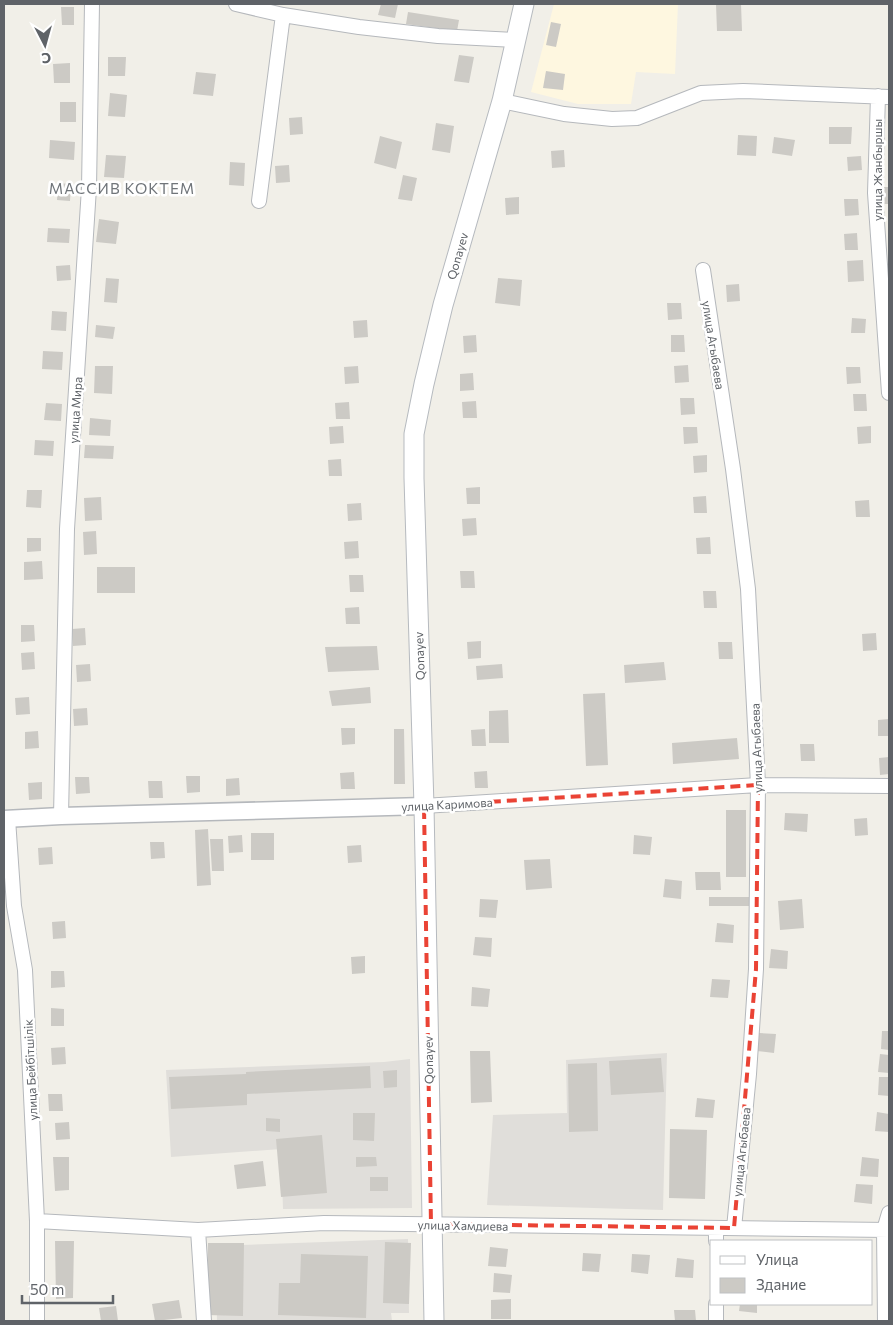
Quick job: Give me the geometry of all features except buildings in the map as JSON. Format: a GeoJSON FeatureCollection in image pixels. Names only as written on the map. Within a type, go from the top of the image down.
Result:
{"type":"FeatureCollection","features":[{"type":"Feature","properties":{"kind":"main road","name":"Qonayev"},"geometry":{"type":"LineString","coordinates":[[434,1321],[424,806],[414,434],[443,304],[502,100],[524,4]]}},
{"type":"Feature","properties":{"kind":"street","name":"улица Мира"},"geometry":{"type":"LineString","coordinates":[[61,816],[67,529],[89,188],[92,4]]}},
{"type":"Feature","properties":{"kind":"street"},"geometry":{"type":"LineString","coordinates":[[236,4],[283,15],[359,27],[438,36],[516,40]]}},
{"type":"Feature","properties":{"kind":"street"},"geometry":{"type":"LineString","coordinates":[[259,202],[283,15]]}},
{"type":"Feature","properties":{"kind":"street"},"geometry":{"type":"LineString","coordinates":[[502,100],[564,114],[612,119],[637,118],[700,93],[743,91],[884,96]]}},
{"type":"Feature","properties":{"kind":"street","name":"улица Жанбыршы"},"geometry":{"type":"LineString","coordinates":[[884,96],[875,193],[889,393]]}},
{"type":"Feature","properties":{"kind":"street","name":"улица Агыбаева"},"geometry":{"type":"LineString","coordinates":[[703,270],[733,469],[748,589],[758,785],[756,969],[749,1074],[734,1228]]}},
{"type":"Feature","properties":{"kind":"street","name":"улица Каримова"},"geometry":{"type":"LineString","coordinates":[[6,819],[424,806],[758,785],[889,786]]}},
{"type":"Feature","properties":{"kind":"street","name":"улица Бейбітшілік"},"geometry":{"type":"LineString","coordinates":[[6,819],[14,906],[25,970],[37,1221],[37,1321]]}},
{"type":"Feature","properties":{"kind":"street"},"geometry":{"type":"LineString","coordinates":[[885,1321],[889,1213]]}},
{"type":"Feature","properties":{"kind":"street","name":"улица Хамдиева"},"geometry":{"type":"LineString","coordinates":[[37,1221],[198,1230],[324,1223],[431,1224],[716,1235],[734,1228],[887,1230]]}},
{"type":"Feature","properties":{"kind":"street"},"geometry":{"type":"LineString","coordinates":[[198,1230],[204,1321]]}},
{"type":"Feature","properties":{"kind":"street"},"geometry":{"type":"LineString","coordinates":[[716,1305],[716,1321]]}},
{"type":"Feature","properties":{"kind":"highlighted area"},"geometry":{"type":"Polygon","coordinates":[[[758,785],[756,969],[734,1228],[431,1224],[424,806],[758,785]]]}},
{"type":"Feature","properties":{"kind":"shaded area"},"geometry":{"type":"Polygon","coordinates":[[[554,4],[678,4],[675,74],[636,72],[631,104],[578,104],[531,92],[554,4]]]}},
{"type":"Feature","properties":{"kind":"shaded area"},"geometry":{"type":"Polygon","coordinates":[[[667,1053],[663,1210],[487,1205],[493,1115],[567,1113],[566,1060],[667,1053]]]}},
{"type":"Feature","properties":{"kind":"shaded area"},"geometry":{"type":"Polygon","coordinates":[[[410,1059],[412,1208],[283,1209],[281,1149],[171,1157],[166,1070],[384,1062],[410,1059]]]}},
{"type":"Feature","properties":{"kind":"shaded area"},"geometry":{"type":"Polygon","coordinates":[[[408,1239],[409,1313],[391,1313],[392,1321],[217,1321],[215,1246],[408,1239]]]}},
{"type":"Feature","properties":{"kind":"district","name":"МАССИВ КОКТЕМ"},"geometry":{"type":"Point","coordinates":[122,188]}}]}
